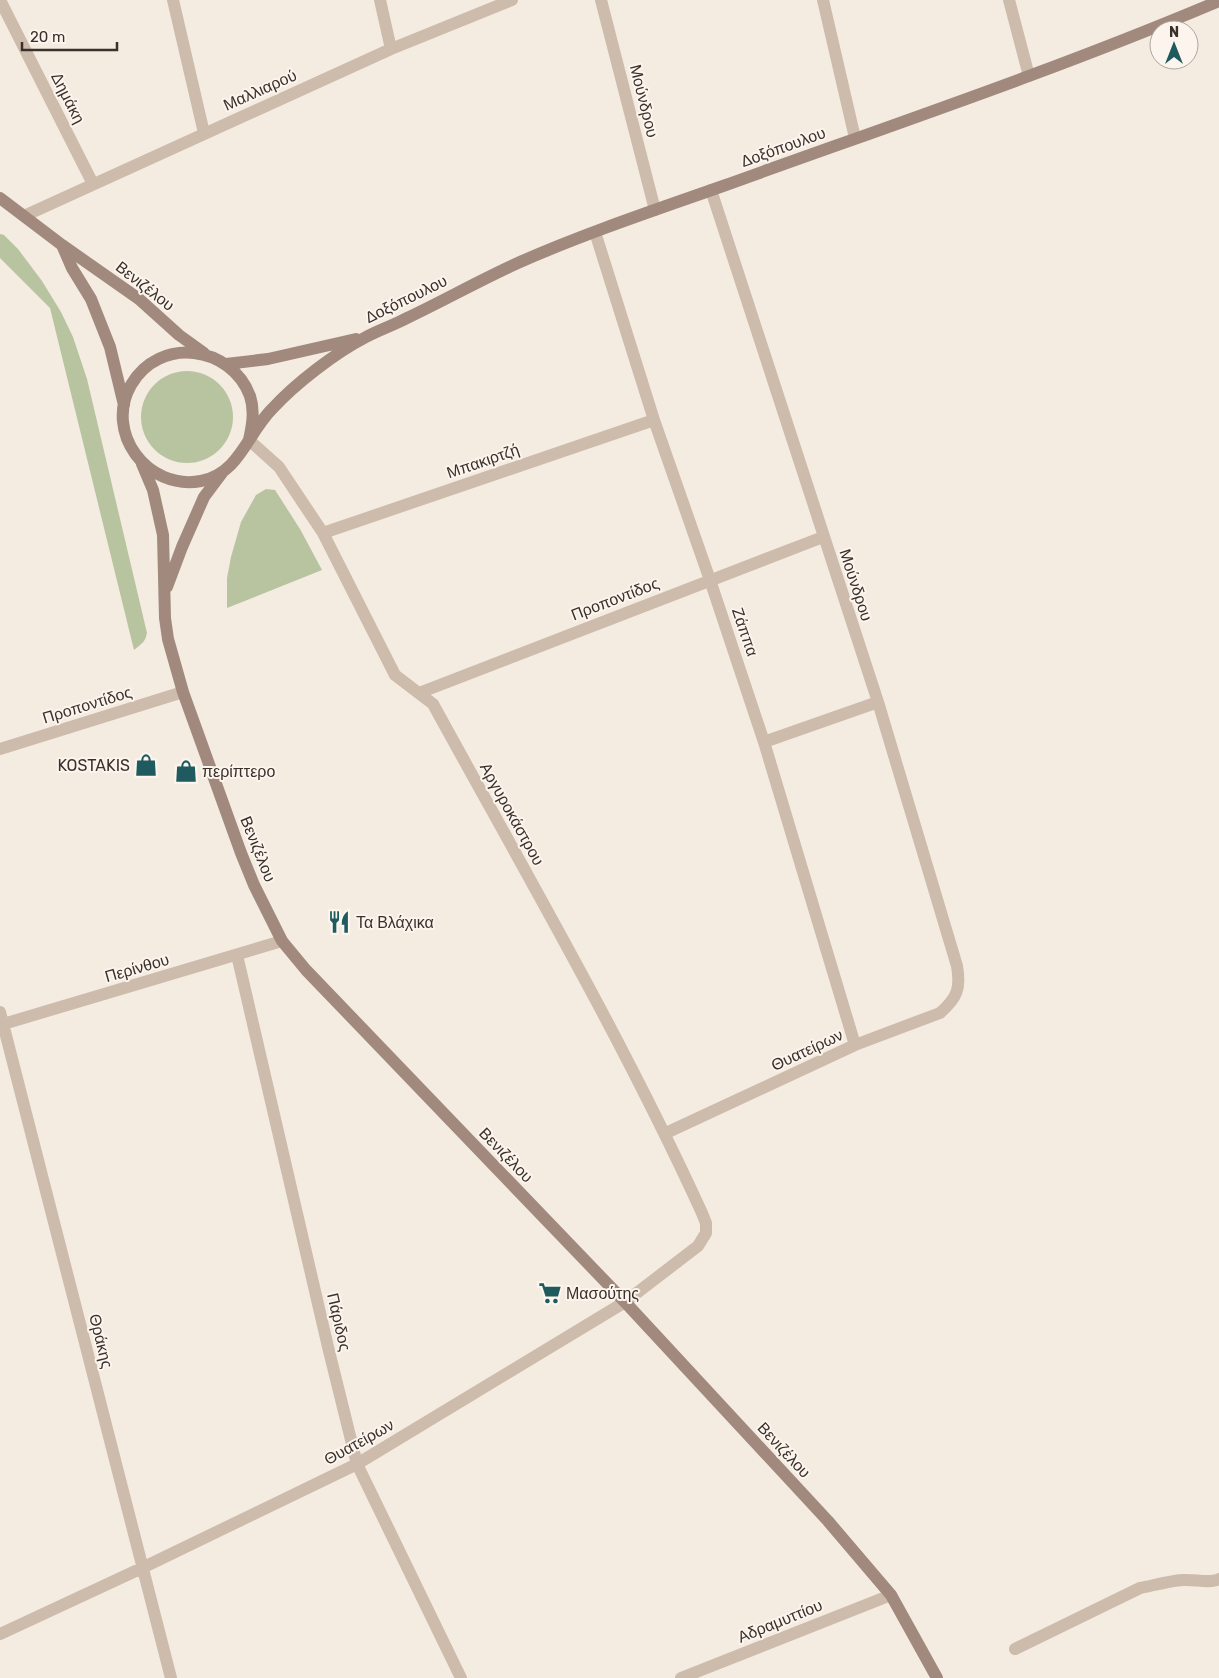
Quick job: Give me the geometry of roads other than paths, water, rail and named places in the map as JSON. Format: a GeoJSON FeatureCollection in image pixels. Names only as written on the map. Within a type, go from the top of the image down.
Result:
{"type":"FeatureCollection","features":[{"type":"Feature","properties":{"kind":"main road","name":"Δοξόπουλου"},"geometry":{"type":"LineString","coordinates":[[364,338],[514,265],[594,232],[1029,76],[1126,40],[1219,1]]}},
{"type":"Feature","properties":{"kind":"main road","name":"Βενιζέλου"},"geometry":{"type":"LineString","coordinates":[[0,198],[62,245],[139,299],[179,335],[206,355]]}},
{"type":"Feature","properties":{"kind":"main road","name":"Βενιζέλου"},"geometry":{"type":"LineString","coordinates":[[62,245],[72,268],[91,299],[110,347],[124,405]]}},
{"type":"Feature","properties":{"kind":"main road"},"geometry":{"type":"LineString","coordinates":[[226,364],[268,359],[364,338]]}},
{"type":"Feature","properties":{"kind":"main road"},"geometry":{"type":"LineString","coordinates":[[249,440],[253,419],[250,398],[241,379],[226,364],[206,355],[185,352],[164,357],[151,364],[131,384],[124,405],[123,426],[129,447],[142,464],[160,476],[180,482],[202,481],[222,473],[238,459],[269,411],[310,374],[364,338]]}},
{"type":"Feature","properties":{"kind":"main road","name":"Βενιζέλου"},"geometry":{"type":"LineString","coordinates":[[142,464],[153,490],[163,534],[165,618],[168,639],[183,692],[241,853],[254,885],[282,941],[306,970],[625,1302],[828,1521],[891,1595],[937,1678]]}},
{"type":"Feature","properties":{"kind":"main road","name":"Βενιζέλου"},"geometry":{"type":"LineString","coordinates":[[164,594],[204,497],[222,473]]}},
{"type":"Feature","properties":{"kind":"street","name":"Δημάκη"},"geometry":{"type":"LineString","coordinates":[[0,0],[93,184]]}},
{"type":"Feature","properties":{"kind":"street"},"geometry":{"type":"LineString","coordinates":[[173,0],[204,133]]}},
{"type":"Feature","properties":{"kind":"street"},"geometry":{"type":"LineString","coordinates":[[380,0],[390,49]]}},
{"type":"Feature","properties":{"kind":"street","name":"Μαλλιαρού"},"geometry":{"type":"LineString","coordinates":[[24,216],[390,49],[512,0]]}},
{"type":"Feature","properties":{"kind":"street","name":"Μούνδρου"},"geometry":{"type":"LineString","coordinates":[[601,0],[655,210]]}},
{"type":"Feature","properties":{"kind":"street"},"geometry":{"type":"LineString","coordinates":[[823,0],[854,138]]}},
{"type":"Feature","properties":{"kind":"street"},"geometry":{"type":"LineString","coordinates":[[1009,0],[1029,76]]}},
{"type":"Feature","properties":{"kind":"street","name":"Μούνδρου"},"geometry":{"type":"LineString","coordinates":[[711,190],[878,702],[957,966],[959,979],[957,993]]}},
{"type":"Feature","properties":{"kind":"street","name":"Ζάππα"},"geometry":{"type":"LineString","coordinates":[[594,232],[654,420],[764,742],[855,1045]]}},
{"type":"Feature","properties":{"kind":"street","name":"Μπακιρτζή"},"geometry":{"type":"LineString","coordinates":[[323,533],[654,420]]}},
{"type":"Feature","properties":{"kind":"street","name":"Αργυροκάστρου"},"geometry":{"type":"LineString","coordinates":[[249,440],[279,467],[323,533],[395,676],[432,704],[575,960],[666,1133],[702,1213],[706,1224],[706,1233]]}},
{"type":"Feature","properties":{"kind":"street","name":"Προποντίδος"},"geometry":{"type":"LineString","coordinates":[[419,693],[823,537]]}},
{"type":"Feature","properties":{"kind":"street","name":"Προποντίδος"},"geometry":{"type":"LineString","coordinates":[[0,749],[183,692]]}},
{"type":"Feature","properties":{"kind":"street"},"geometry":{"type":"LineString","coordinates":[[764,742],[878,702]]}},
{"type":"Feature","properties":{"kind":"street","name":"Περίνθου"},"geometry":{"type":"LineString","coordinates":[[1,1020],[238,955],[282,941]]}},
{"type":"Feature","properties":{"kind":"street","name":"Πάριδος"},"geometry":{"type":"LineString","coordinates":[[238,955],[326,1338],[357,1464],[461,1678]]}},
{"type":"Feature","properties":{"kind":"street","name":"Θυατείρων"},"geometry":{"type":"LineString","coordinates":[[666,1133],[855,1045],[940,1013],[951,1004],[957,993]]}},
{"type":"Feature","properties":{"kind":"street","name":"Θράκης"},"geometry":{"type":"LineString","coordinates":[[1,1020],[171,1678]]}},
{"type":"Feature","properties":{"kind":"street","name":"Θυατείρων"},"geometry":{"type":"LineString","coordinates":[[0,1634],[357,1464],[625,1302],[698,1246],[706,1233]]}},
{"type":"Feature","properties":{"kind":"street"},"geometry":{"type":"LineString","coordinates":[[1015,1649],[1140,1588],[1186,1580],[1214,1582],[1219,1579]]}},
{"type":"Feature","properties":{"kind":"street","name":"Αδραμυττίου"},"geometry":{"type":"LineString","coordinates":[[681,1678],[891,1595]]}},
{"type":"Feature","properties":{"kind":"place","name":"KOSTAKIS"},"geometry":{"type":"Point","coordinates":[146,765]}},
{"type":"Feature","properties":{"kind":"place","name":"περίπτερο"},"geometry":{"type":"Point","coordinates":[186,771]}},
{"type":"Feature","properties":{"kind":"place","name":"Τα Βλάχικα"},"geometry":{"type":"Point","coordinates":[339,922]}},
{"type":"Feature","properties":{"kind":"place","name":"Μασούτης"},"geometry":{"type":"Point","coordinates":[550,1293]}}]}
